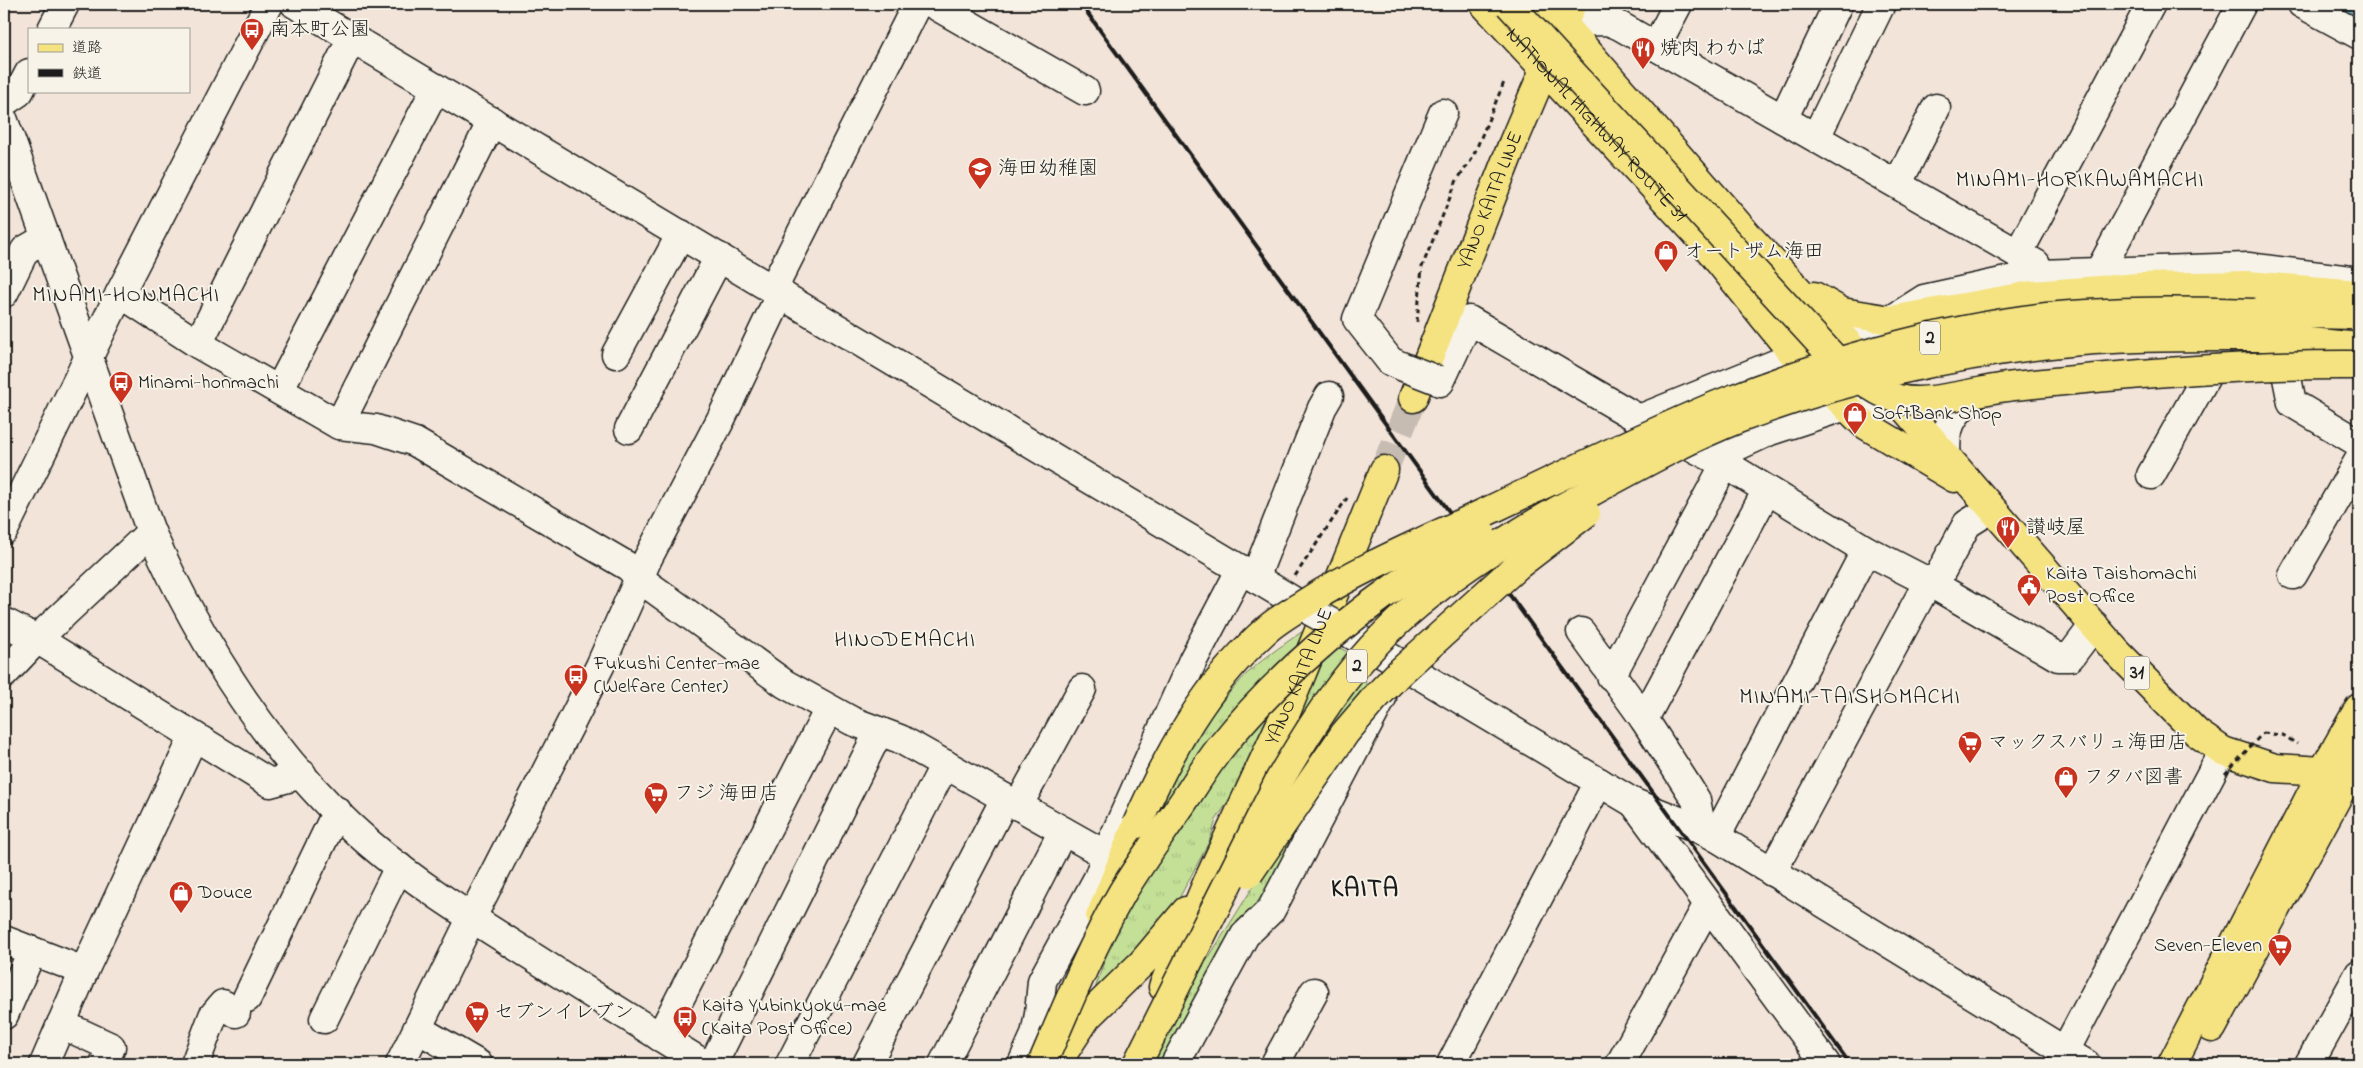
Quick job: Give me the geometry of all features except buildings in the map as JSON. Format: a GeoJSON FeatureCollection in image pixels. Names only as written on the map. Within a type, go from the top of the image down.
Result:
{"type":"FeatureCollection","features":[{"type":"Feature","properties":{"kind":"main road","name":"NATIONAL HIGHWAY ROUTE 31"},"geometry":{"type":"LineString","coordinates":[[1484,4],[1696,233],[1795,356],[1864,424],[1952,476],[1991,509]]}},
{"type":"Feature","properties":{"kind":"main road"},"geometry":{"type":"LineString","coordinates":[[1508,4],[1832,356],[1871,385],[1899,399],[1916,400],[2019,386],[2231,367],[2359,365]]}},
{"type":"Feature","properties":{"kind":"main road","name":"NATIONAL HIGHWAY ROUTE 31"},"geometry":{"type":"LineString","coordinates":[[1560,10],[1750,238],[1846,341],[2124,660],[2197,733],[2224,763],[2276,768],[2347,771]]}},
{"type":"Feature","properties":{"kind":"main road","name":"YANO KAITA LINE"},"geometry":{"type":"LineString","coordinates":[[1413,398],[1513,143],[1544,70],[1560,10]]}},
{"type":"Feature","properties":{"kind":"main road"},"geometry":{"type":"LineString","coordinates":[[1750,238],[1815,296],[1842,312],[1891,320],[2035,284],[2139,287],[2248,285],[2359,294]]}},
{"type":"Feature","properties":{"kind":"main road","name":"2"},"geometry":{"type":"LineString","coordinates":[[1042,1064],[1068,1004],[1122,894],[1219,749],[1249,715],[1296,666],[1369,604],[1431,561],[1624,446],[1720,404],[1772,384],[1891,348],[1986,326],[2046,317],[2144,310],[2359,315]]}},
{"type":"Feature","properties":{"kind":"main road","name":"2"},"geometry":{"type":"LineString","coordinates":[[1137,1064],[1280,779],[1299,746],[1346,679],[1386,633],[1433,593],[1513,538],[1567,505],[1663,454],[1736,420],[1845,382],[1927,364],[2054,343],[2188,337],[2251,337],[2359,347]]}},
{"type":"Feature","properties":{"kind":"main road"},"geometry":{"type":"LineString","coordinates":[[1131,1064],[1173,1004],[1249,873],[1345,733],[1400,672],[1517,566],[1556,534],[1646,473],[1736,420]]}},
{"type":"Feature","properties":{"kind":"main road"},"geometry":{"type":"LineString","coordinates":[[1056,1064],[1096,924],[1137,824],[1174,745],[1196,711],[1236,660],[1267,629],[1329,588],[1375,564],[1624,446]]}},
{"type":"Feature","properties":{"kind":"main road","name":"YANO KAITA LINE"},"geometry":{"type":"LineString","coordinates":[[1131,1064],[1208,881],[1287,710],[1384,470]]}},
{"type":"Feature","properties":{"kind":"main road"},"geometry":{"type":"LineString","coordinates":[[2192,1064],[2347,771],[2359,708]]}},
{"type":"Feature","properties":{"kind":"main road"},"geometry":{"type":"LineString","coordinates":[[2172,1064],[2347,771]]}},
{"type":"Feature","properties":{"kind":"main road","name":"YANO KAITA LINE"},"geometry":{"type":"LineString","coordinates":[[1056,1064],[1087,1017],[1143,962],[1208,881]]}},
{"type":"Feature","properties":{"kind":"street"},"geometry":{"type":"LineString","coordinates":[[53,28],[65,4]]}},
{"type":"Feature","properties":{"kind":"street"},"geometry":{"type":"LineString","coordinates":[[4,530],[120,294],[269,4]]}},
{"type":"Feature","properties":{"kind":"street"},"geometry":{"type":"LineString","coordinates":[[295,4],[1634,803],[1709,834],[2075,1058],[2224,763]]}},
{"type":"Feature","properties":{"kind":"street"},"geometry":{"type":"LineString","coordinates":[[400,1064],[471,919],[600,666],[648,558],[721,419],[777,291],[917,4]]}},
{"type":"Feature","properties":{"kind":"street"},"geometry":{"type":"LineString","coordinates":[[933,4],[1085,91]]}},
{"type":"Feature","properties":{"kind":"street"},"geometry":{"type":"LineString","coordinates":[[1656,46],[1678,4]]}},
{"type":"Feature","properties":{"kind":"street"},"geometry":{"type":"LineString","coordinates":[[1783,119],[1838,4]]}},
{"type":"Feature","properties":{"kind":"street"},"geometry":{"type":"LineString","coordinates":[[1816,137],[1880,4]]}},
{"type":"Feature","properties":{"kind":"street"},"geometry":{"type":"LineString","coordinates":[[2018,254],[2151,4]]}},
{"type":"Feature","properties":{"kind":"street"},"geometry":{"type":"LineString","coordinates":[[2099,272],[2242,4]]}},
{"type":"Feature","properties":{"kind":"street"},"geometry":{"type":"LineString","coordinates":[[2316,6],[2359,35]]}},
{"type":"Feature","properties":{"kind":"street"},"geometry":{"type":"LineString","coordinates":[[1560,10],[1608,21],[1656,46],[1898,183],[2036,264],[2035,284],[2099,272],[2248,267],[2359,281]]}},
{"type":"Feature","properties":{"kind":"street"},"geometry":{"type":"LineString","coordinates":[[198,344],[352,38]]}},
{"type":"Feature","properties":{"kind":"street"},"geometry":{"type":"LineString","coordinates":[[4,102],[19,92],[28,75]]}},
{"type":"Feature","properties":{"kind":"street"},"geometry":{"type":"LineString","coordinates":[[279,390],[436,88]]}},
{"type":"Feature","properties":{"kind":"street"},"geometry":{"type":"LineString","coordinates":[[1898,183],[1936,108]]}},
{"type":"Feature","properties":{"kind":"street"},"geometry":{"type":"LineString","coordinates":[[1443,113],[1358,319],[1390,361],[1440,382],[1468,320],[1639,419],[1719,461],[1866,550],[1931,583],[2058,657],[2070,657],[2094,625]]}},
{"type":"Feature","properties":{"kind":"street"},"geometry":{"type":"LineString","coordinates":[[339,425],[492,121]]}},
{"type":"Feature","properties":{"kind":"street"},"geometry":{"type":"LineString","coordinates":[[6,134],[90,357],[151,532],[176,589],[223,671],[278,746],[337,811],[368,842],[399,867],[471,919],[704,1064]]}},
{"type":"Feature","properties":{"kind":"street"},"geometry":{"type":"LineString","coordinates":[[616,354],[681,234]]}},
{"type":"Feature","properties":{"kind":"street"},"geometry":{"type":"LineString","coordinates":[[4,293],[25,250],[46,238]]}},
{"type":"Feature","properties":{"kind":"street"},"geometry":{"type":"LineString","coordinates":[[629,429],[718,257]]}},
{"type":"Feature","properties":{"kind":"street"},"geometry":{"type":"LineString","coordinates":[[120,294],[198,344],[339,425],[376,428],[415,442],[629,567],[640,579],[785,684],[852,721],[900,739],[1106,855]]}},
{"type":"Feature","properties":{"kind":"street"},"geometry":{"type":"LineString","coordinates":[[1639,419],[1795,356],[1846,341],[1891,320]]}},
{"type":"Feature","properties":{"kind":"street"},"geometry":{"type":"LineString","coordinates":[[2286,373],[2292,403],[2359,442]]}},
{"type":"Feature","properties":{"kind":"street"},"geometry":{"type":"LineString","coordinates":[[1611,676],[1719,461],[1770,431],[1846,406],[1899,403],[2145,377],[2286,373],[2359,378]]}},
{"type":"Feature","properties":{"kind":"street"},"geometry":{"type":"LineString","coordinates":[[2151,475],[2207,375]]}},
{"type":"Feature","properties":{"kind":"street"},"geometry":{"type":"LineString","coordinates":[[1947,458],[1945,444],[1948,426],[1958,409],[1976,394]]}},
{"type":"Feature","properties":{"kind":"street"},"geometry":{"type":"LineString","coordinates":[[1022,1064],[1035,1035],[1042,981],[1098,878],[1106,855],[1193,660],[1248,573],[1329,396]]}},
{"type":"Feature","properties":{"kind":"street"},"geometry":{"type":"LineString","coordinates":[[2293,575],[2359,460]]}},
{"type":"Feature","properties":{"kind":"street"},"geometry":{"type":"LineString","coordinates":[[1644,719],[1767,490]]}},
{"type":"Feature","properties":{"kind":"street"},"geometry":{"type":"LineString","coordinates":[[1772,872],[1931,583],[1967,524],[1991,509]]}},
{"type":"Feature","properties":{"kind":"street"},"geometry":{"type":"LineString","coordinates":[[4,674],[37,639],[151,532]]}},
{"type":"Feature","properties":{"kind":"street"},"geometry":{"type":"LineString","coordinates":[[1709,834],[1866,550]]}},
{"type":"Feature","properties":{"kind":"street"},"geometry":{"type":"LineString","coordinates":[[4,622],[37,639],[270,783],[302,774]]}},
{"type":"Feature","properties":{"kind":"street"},"geometry":{"type":"LineString","coordinates":[[1581,632],[1611,676],[1644,719],[1696,800],[1709,834]]}},
{"type":"Feature","properties":{"kind":"street"},"geometry":{"type":"LineString","coordinates":[[1176,1064],[1245,935],[1271,910],[1400,664]]}},
{"type":"Feature","properties":{"kind":"street"},"geometry":{"type":"LineString","coordinates":[[867,1064],[1011,802],[1082,689]]}},
{"type":"Feature","properties":{"kind":"street"},"geometry":{"type":"LineString","coordinates":[[660,1037],[829,709]]}},
{"type":"Feature","properties":{"kind":"street"},"geometry":{"type":"LineString","coordinates":[[713,1064],[879,731]]}},
{"type":"Feature","properties":{"kind":"street"},"geometry":{"type":"LineString","coordinates":[[44,1064],[84,971],[194,736]]}},
{"type":"Feature","properties":{"kind":"street"},"geometry":{"type":"LineString","coordinates":[[790,1064],[945,764]]}},
{"type":"Feature","properties":{"kind":"street"},"geometry":{"type":"LineString","coordinates":[[1451,1064],[1599,782]]}},
{"type":"Feature","properties":{"kind":"street"},"geometry":{"type":"LineString","coordinates":[[1634,803],[1826,1064]]}},
{"type":"Feature","properties":{"kind":"street"},"geometry":{"type":"LineString","coordinates":[[195,1064],[213,1016],[223,1004],[242,1005],[337,811]]}},
{"type":"Feature","properties":{"kind":"street"},"geometry":{"type":"LineString","coordinates":[[942,1064],[1063,831]]}},
{"type":"Feature","properties":{"kind":"street"},"geometry":{"type":"LineString","coordinates":[[324,1019],[399,867]]}},
{"type":"Feature","properties":{"kind":"street"},"geometry":{"type":"LineString","coordinates":[[1620,1064],[1708,904]]}},
{"type":"Feature","properties":{"kind":"street"},"geometry":{"type":"LineString","coordinates":[[4,940],[84,971]]}},
{"type":"Feature","properties":{"kind":"street"},"geometry":{"type":"LineString","coordinates":[[4,1015],[32,951]]}},
{"type":"Feature","properties":{"kind":"street"},"geometry":{"type":"LineString","coordinates":[[2309,1064],[2359,974]]}},
{"type":"Feature","properties":{"kind":"street"},"geometry":{"type":"LineString","coordinates":[[1275,1064],[1314,992]]}},
{"type":"Feature","properties":{"kind":"street"},"geometry":{"type":"LineString","coordinates":[[61,1024],[111,1046],[104,1064]]}},
{"type":"Feature","properties":{"kind":"street"},"geometry":{"type":"LineString","coordinates":[[418,1029],[478,1064]]}},
{"type":"Feature","properties":{"kind":"path"},"geometry":{"type":"LineString","coordinates":[[1417,324],[1422,268],[1457,180],[1472,159],[1505,80]]}},
{"type":"Feature","properties":{"kind":"path"},"geometry":{"type":"LineString","coordinates":[[1290,583],[1347,497]]}},
{"type":"Feature","properties":{"kind":"path"},"geometry":{"type":"LineString","coordinates":[[2224,763],[2263,733],[2283,735],[2297,744]]}},
{"type":"Feature","properties":{"kind":"green space"},"geometry":{"type":"Polygon","coordinates":[[[1303,631],[1254,752],[1234,792],[1216,820],[1209,842],[1175,906],[1093,995],[1150,830],[1167,790],[1188,752],[1211,716],[1245,675],[1303,631]]]}},
{"type":"Feature","properties":{"kind":"green space"},"geometry":{"type":"Polygon","coordinates":[[[1331,643],[1358,658],[1365,665],[1366,691],[1370,696],[1236,852],[1261,805],[1331,643]]]}},
{"type":"Feature","properties":{"kind":"green space"},"geometry":{"type":"Polygon","coordinates":[[[1323,789],[1271,891],[1165,1064],[1142,1064],[1273,855],[1323,789]]]}},
{"type":"Feature","properties":{"kind":"water"},"geometry":{"type":"Polygon","coordinates":[[[2330,4],[2354,4],[2359,7],[2359,21],[2330,4]]]}},
{"type":"Feature","properties":{"kind":"tunnel"},"geometry":{"type":"LineString","coordinates":[[1384,470],[1413,398]]}},
{"type":"Feature","properties":{"kind":"railway"},"geometry":{"type":"LineString","coordinates":[[1081,4],[1850,1064]]}},
{"type":"Feature","properties":{"kind":"place","name":"南本町公園"},"geometry":{"type":"Point","coordinates":[252,51]}},
{"type":"Feature","properties":{"kind":"place","name":"焼肉 わかば"},"geometry":{"type":"Point","coordinates":[1643,70]}},
{"type":"Feature","properties":{"kind":"place","name":"海田幼稚園"},"geometry":{"type":"Point","coordinates":[980,190]}},
{"type":"Feature","properties":{"kind":"place","name":"オートザム海田"},"geometry":{"type":"Point","coordinates":[1666,273]}},
{"type":"Feature","properties":{"kind":"place","name":"Minami-honmachi"},"geometry":{"type":"Point","coordinates":[121,404]}},
{"type":"Feature","properties":{"kind":"place","name":"SoftBank Shop"},"geometry":{"type":"Point","coordinates":[1855,435]}},
{"type":"Feature","properties":{"kind":"place","name":"讃岐屋"},"geometry":{"type":"Point","coordinates":[2008,549]}},
{"type":"Feature","properties":{"kind":"place","name":"Kaita Taishomachi Post Office"},"geometry":{"type":"Point","coordinates":[2029,607]}},
{"type":"Feature","properties":{"kind":"place","name":"Fukushi Center-mae (Welfare Center)"},"geometry":{"type":"Point","coordinates":[576,697]}},
{"type":"Feature","properties":{"kind":"place","name":"マックスバリュ海田店"},"geometry":{"type":"Point","coordinates":[1970,764]}},
{"type":"Feature","properties":{"kind":"place","name":"フタバ図書"},"geometry":{"type":"Point","coordinates":[2066,799]}},
{"type":"Feature","properties":{"kind":"place","name":"フジ 海田店"},"geometry":{"type":"Point","coordinates":[656,815]}},
{"type":"Feature","properties":{"kind":"place","name":"Douce"},"geometry":{"type":"Point","coordinates":[181,914]}},
{"type":"Feature","properties":{"kind":"place","name":"Seven-Eleven"},"geometry":{"type":"Point","coordinates":[2280,967]}},
{"type":"Feature","properties":{"kind":"place","name":"セブンイレブン"},"geometry":{"type":"Point","coordinates":[477,1034]}},
{"type":"Feature","properties":{"kind":"place","name":"Kaita Yubinkyoku-mae (Kaita Post Office)"},"geometry":{"type":"Point","coordinates":[685,1039]}},
{"type":"Feature","properties":{"kind":"district","name":"MINAMI-HORIKAWAMACHI"},"geometry":{"type":"Point","coordinates":[2080,181]}},
{"type":"Feature","properties":{"kind":"district","name":"MINAMI-HONMACHI"},"geometry":{"type":"Point","coordinates":[126,296]}},
{"type":"Feature","properties":{"kind":"district","name":"HINODEMACHI"},"geometry":{"type":"Point","coordinates":[905,641]}},
{"type":"Feature","properties":{"kind":"district","name":"MINAMI-TAISHOMACHI"},"geometry":{"type":"Point","coordinates":[1850,698]}},
{"type":"Feature","properties":{"kind":"district","name":"KAITA"},"geometry":{"type":"Point","coordinates":[1365,890]}}]}
